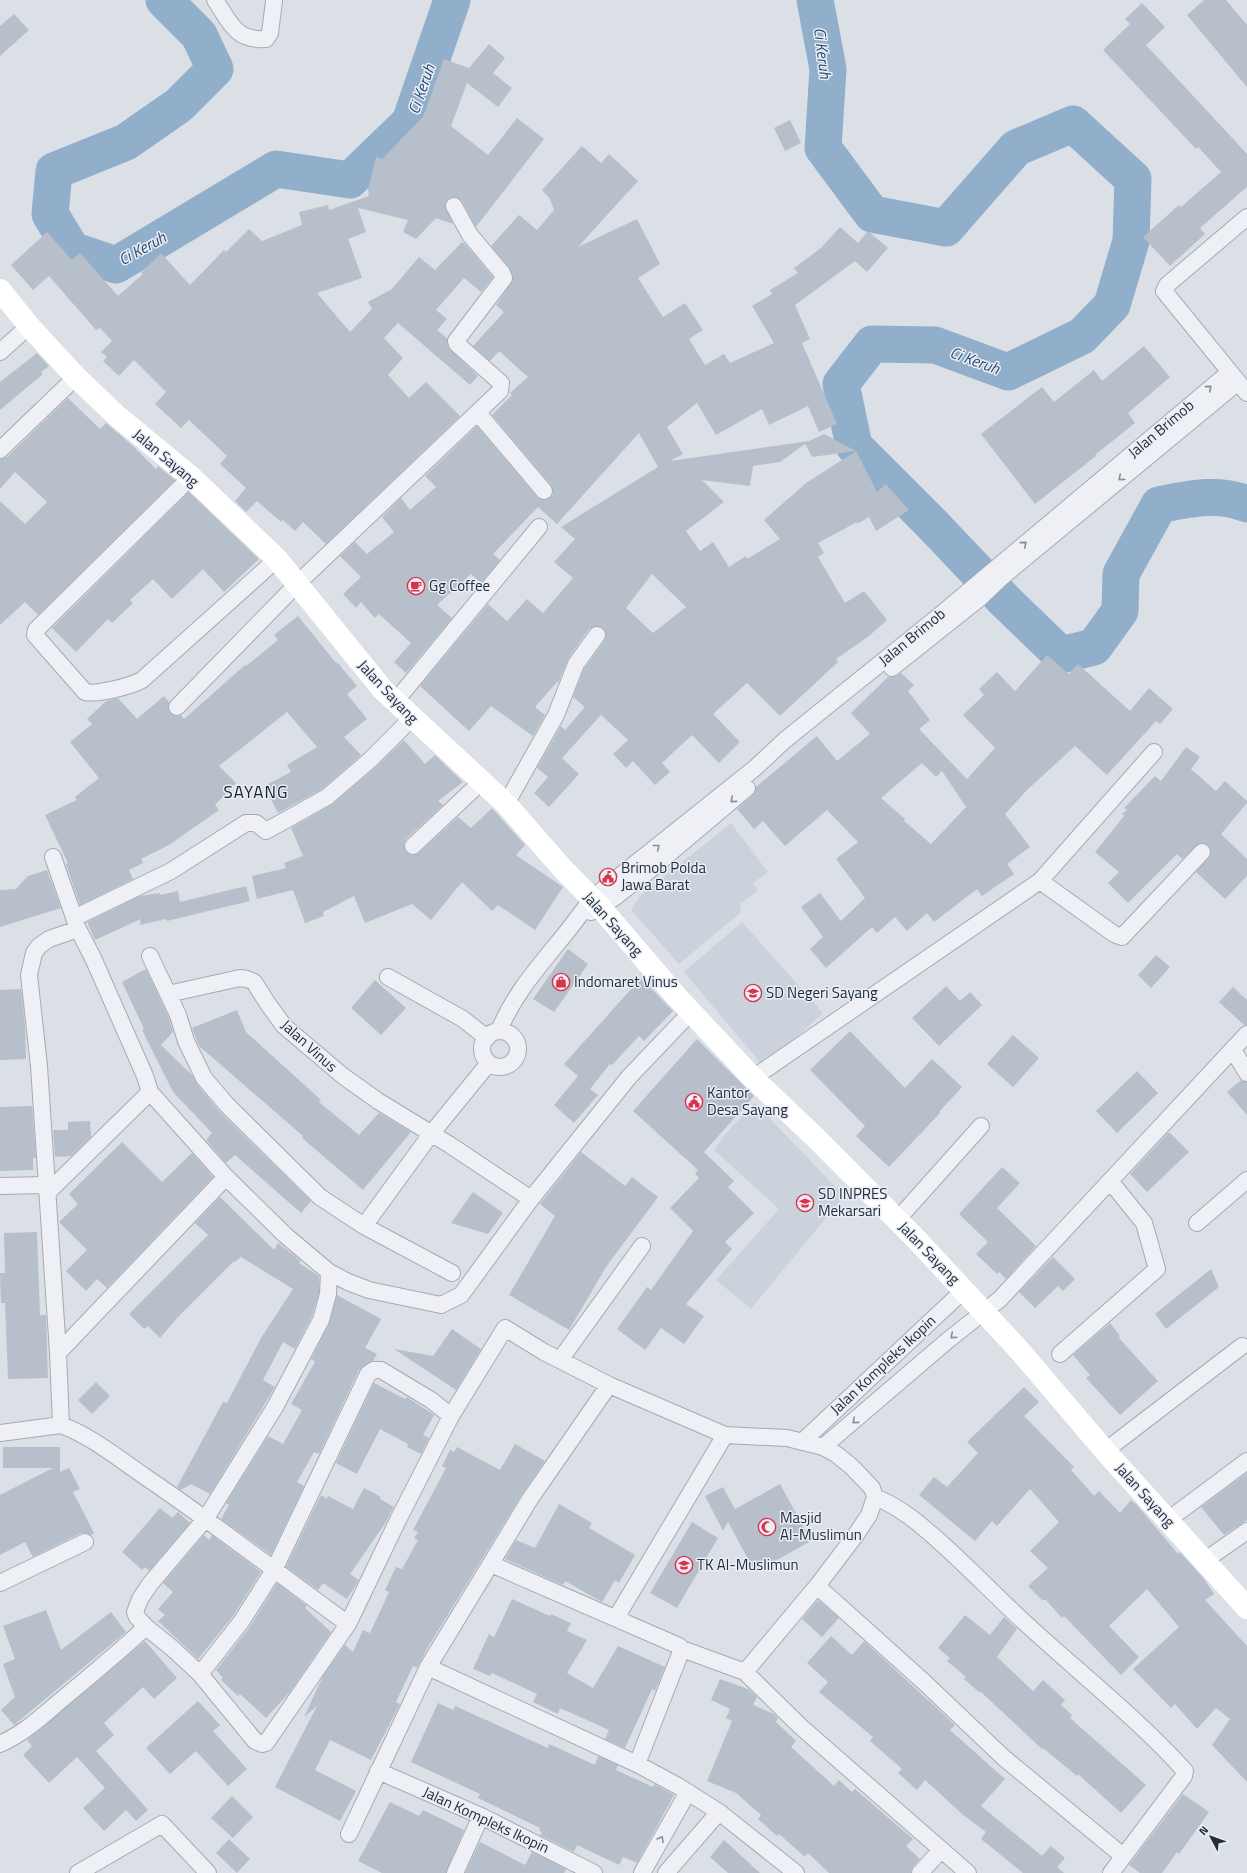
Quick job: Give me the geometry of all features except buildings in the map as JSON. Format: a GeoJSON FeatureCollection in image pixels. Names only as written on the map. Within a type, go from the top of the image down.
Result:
{"type":"FeatureCollection","features":[{"type":"Feature","properties":{"kind":"main road","name":"Jalan Sayang"},"geometry":{"type":"LineString","coordinates":[[0,290],[76,378],[117,416],[191,477],[277,559],[394,703],[506,804],[596,903],[691,1012],[753,1078],[819,1141],[964,1290],[1020,1351],[1105,1451],[1247,1608]]}},
{"type":"Feature","properties":{"kind":"street"},"geometry":{"type":"LineString","coordinates":[[215,0],[234,30],[244,37],[256,40],[266,39],[270,33],[274,1]]}},
{"type":"Feature","properties":{"kind":"street"},"geometry":{"type":"LineString","coordinates":[[177,707],[297,584],[500,391],[501,383],[457,344],[456,339],[504,278],[502,273],[470,235],[454,206]]}},
{"type":"Feature","properties":{"kind":"street"},"geometry":{"type":"LineString","coordinates":[[1238,382],[1164,291],[1167,286],[1247,217]]}},
{"type":"Feature","properties":{"kind":"street"},"geometry":{"type":"LineString","coordinates":[[0,352],[30,326]]}},
{"type":"Feature","properties":{"kind":"street"},"geometry":{"type":"LineString","coordinates":[[0,450],[76,378]]}},
{"type":"Feature","properties":{"kind":"street","name":"Jalan Brimob"},"geometry":{"type":"LineString","coordinates":[[596,903],[650,870],[762,776],[790,749],[998,573],[1238,382]]}},
{"type":"Feature","properties":{"kind":"street"},"geometry":{"type":"LineString","coordinates":[[478,413],[544,491]]}},
{"type":"Feature","properties":{"kind":"street"},"geometry":{"type":"LineString","coordinates":[[191,477],[36,630],[35,635],[86,692],[95,692],[136,684],[142,680],[277,559]]}},
{"type":"Feature","properties":{"kind":"street"},"geometry":{"type":"LineString","coordinates":[[394,703],[539,527]]}},
{"type":"Feature","properties":{"kind":"street"},"geometry":{"type":"LineString","coordinates":[[506,804],[556,715],[576,664],[597,636]]}},
{"type":"Feature","properties":{"kind":"street"},"geometry":{"type":"LineString","coordinates":[[61,1425],[58,1353],[39,1066],[29,974],[34,953],[39,946],[49,939],[171,871],[246,823],[256,823],[266,831],[327,797],[370,760],[412,718]]}},
{"type":"Feature","properties":{"kind":"street"},"geometry":{"type":"LineString","coordinates":[[753,1078],[1040,881],[1154,752]]}},
{"type":"Feature","properties":{"kind":"street"},"geometry":{"type":"LineString","coordinates":[[413,846],[481,782]]}},
{"type":"Feature","properties":{"kind":"street"},"geometry":{"type":"LineString","coordinates":[[1040,881],[1114,934],[1122,937],[1202,852]]}},
{"type":"Feature","properties":{"kind":"street"},"geometry":{"type":"LineString","coordinates":[[53,857],[76,923],[136,1055],[150,1092],[226,1177],[285,1235],[329,1272],[348,1282],[369,1290],[428,1303],[441,1304],[461,1295],[531,1199],[629,1078],[691,1012]]}},
{"type":"Feature","properties":{"kind":"street"},"geometry":{"type":"LineString","coordinates":[[388,977],[493,1035],[512,1036],[516,1041],[518,1048],[517,1055],[509,1065],[502,1067],[489,1063],[485,1058],[483,1051],[493,1035],[507,1011],[533,973],[579,918],[596,903]]}},
{"type":"Feature","properties":{"kind":"street"},"geometry":{"type":"LineString","coordinates":[[150,956],[168,994],[186,1041],[204,1078],[222,1100],[320,1197],[364,1226],[452,1273]]}},
{"type":"Feature","properties":{"kind":"street","name":"Jalan Vinus"},"geometry":{"type":"LineString","coordinates":[[168,994],[240,978],[254,982],[268,1004],[290,1031],[343,1076],[531,1199]]}},
{"type":"Feature","properties":{"kind":"street","name":"Jalan Kompleks Ikopin"},"geometry":{"type":"LineString","coordinates":[[814,1444],[1000,1299],[1247,1034]]}},
{"type":"Feature","properties":{"kind":"street"},"geometry":{"type":"LineString","coordinates":[[1233,1050],[1247,1073]]}},
{"type":"Feature","properties":{"kind":"street"},"geometry":{"type":"LineString","coordinates":[[364,1226],[430,1134],[489,1063]]}},
{"type":"Feature","properties":{"kind":"street"},"geometry":{"type":"LineString","coordinates":[[0,1186],[47,1189],[150,1092]]}},
{"type":"Feature","properties":{"kind":"street"},"geometry":{"type":"LineString","coordinates":[[897,1220],[981,1126]]}},
{"type":"Feature","properties":{"kind":"street"},"geometry":{"type":"LineString","coordinates":[[58,1353],[226,1177]]}},
{"type":"Feature","properties":{"kind":"street"},"geometry":{"type":"LineString","coordinates":[[1197,1223],[1247,1180]]}},
{"type":"Feature","properties":{"kind":"street"},"geometry":{"type":"LineString","coordinates":[[1060,1354],[1157,1269],[1144,1223],[1110,1181]]}},
{"type":"Feature","properties":{"kind":"street"},"geometry":{"type":"LineString","coordinates":[[560,1360],[642,1246]]}},
{"type":"Feature","properties":{"kind":"street"},"geometry":{"type":"LineString","coordinates":[[329,1272],[328,1294],[321,1320],[275,1407],[206,1518],[140,1599],[135,1612],[137,1617],[146,1627],[172,1648],[200,1674],[255,1741],[262,1744],[266,1743],[348,1624],[398,1520],[451,1416],[505,1328],[560,1360],[609,1385],[725,1435],[787,1438],[814,1444],[836,1454],[852,1466],[872,1488],[875,1497],[869,1515],[817,1586],[746,1672]]}},
{"type":"Feature","properties":{"kind":"street","name":"Jalan Kompleks Ikopin"},"geometry":{"type":"LineString","coordinates":[[814,1444],[964,1290]]}},
{"type":"Feature","properties":{"kind":"street"},"geometry":{"type":"LineString","coordinates":[[1105,1451],[1242,1346]]}},
{"type":"Feature","properties":{"kind":"street"},"geometry":{"type":"LineString","coordinates":[[200,1674],[241,1622],[274,1570],[368,1374],[374,1370],[381,1370],[431,1400],[451,1416]]}},
{"type":"Feature","properties":{"kind":"street"},"geometry":{"type":"LineString","coordinates":[[349,1834],[428,1667],[530,1499],[609,1385]]}},
{"type":"Feature","properties":{"kind":"street"},"geometry":{"type":"LineString","coordinates":[[0,1433],[61,1425],[92,1441],[206,1518],[348,1624]]}},
{"type":"Feature","properties":{"kind":"street"},"geometry":{"type":"LineString","coordinates":[[616,1618],[725,1435]]}},
{"type":"Feature","properties":{"kind":"street"},"geometry":{"type":"LineString","coordinates":[[1168,1520],[1247,1461]]}},
{"type":"Feature","properties":{"kind":"street"},"geometry":{"type":"LineString","coordinates":[[875,1497],[893,1504],[971,1570],[1038,1634],[1139,1725],[1185,1771],[1184,1776],[1159,1811],[1111,1873]]}},
{"type":"Feature","properties":{"kind":"street"},"geometry":{"type":"LineString","coordinates":[[1204,1561],[1247,1531]]}},
{"type":"Feature","properties":{"kind":"street"},"geometry":{"type":"LineString","coordinates":[[0,1583],[85,1542]]}},
{"type":"Feature","properties":{"kind":"street"},"geometry":{"type":"LineString","coordinates":[[491,1564],[679,1646],[682,1649],[746,1672],[801,1727],[968,1873]]}},
{"type":"Feature","properties":{"kind":"street"},"geometry":{"type":"LineString","coordinates":[[817,1586],[924,1682],[1004,1758],[1123,1856]]}},
{"type":"Feature","properties":{"kind":"street"},"geometry":{"type":"LineString","coordinates":[[0,1744],[13,1738],[28,1727],[107,1662],[146,1627]]}},
{"type":"Feature","properties":{"kind":"street"},"geometry":{"type":"LineString","coordinates":[[637,1764],[682,1649]]}},
{"type":"Feature","properties":{"kind":"street"},"geometry":{"type":"LineString","coordinates":[[428,1667],[637,1764],[688,1792],[719,1812],[796,1873]]}},
{"type":"Feature","properties":{"kind":"street","name":"Jalan Kompleks Ikopin"},"geometry":{"type":"LineString","coordinates":[[378,1771],[481,1816],[594,1873]]}},
{"type":"Feature","properties":{"kind":"street"},"geometry":{"type":"LineString","coordinates":[[642,1873],[688,1792]]}},
{"type":"Feature","properties":{"kind":"street"},"geometry":{"type":"LineString","coordinates":[[666,1873],[719,1812]]}},
{"type":"Feature","properties":{"kind":"street"},"geometry":{"type":"LineString","coordinates":[[455,1873],[481,1816]]}},
{"type":"Feature","properties":{"kind":"street"},"geometry":{"type":"LineString","coordinates":[[78,1873],[162,1824],[208,1873]]}},
{"type":"Feature","properties":{"kind":"street"},"geometry":{"type":"LineString","coordinates":[[920,1873],[941,1850]]}},
{"type":"Feature","properties":{"kind":"shaded area"},"geometry":{"type":"Polygon","coordinates":[[[731,823],[768,872],[753,883],[758,891],[740,903],[741,912],[679,964],[631,910],[640,896],[731,823]]]}},
{"type":"Feature","properties":{"kind":"shaded area","name":"SD Negeri Sayang"},"geometry":{"type":"Polygon","coordinates":[[[742,922],[823,1013],[764,1067],[684,972],[742,922]]]}},
{"type":"Feature","properties":{"kind":"shaded area","name":"SD INPRES Mekarsari"},"geometry":{"type":"Polygon","coordinates":[[[755,1103],[844,1196],[751,1309],[716,1280],[779,1209],[714,1150],[726,1133],[755,1103]]]}},
{"type":"Feature","properties":{"kind":"waterway","name":"Ci Keruh"},"geometry":{"type":"LineString","coordinates":[[164,0],[199,35],[215,69],[179,105],[126,142],[54,171],[50,214],[72,250],[116,265],[276,169],[350,180],[410,122],[452,0]]}},
{"type":"Feature","properties":{"kind":"waterway","name":"Ci Keruh"},"geometry":{"type":"LineString","coordinates":[[815,0],[828,69],[823,148],[872,214],[946,228],[1016,148],[1073,124],[1133,179],[1131,241],[1112,305],[1082,336],[1008,372],[935,345],[872,344],[841,384],[854,446],[932,524],[1005,601],[1061,655],[1094,647],[1120,611],[1121,574],[1159,505],[1214,497],[1236,500],[1247,504]]}},
{"type":"Feature","properties":{"kind":"place","name":"Gg Coffee"},"geometry":{"type":"Point","coordinates":[416,586]}},
{"type":"Feature","properties":{"kind":"place","name":"Brimob Polda Jawa Barat"},"geometry":{"type":"Point","coordinates":[608,877]}},
{"type":"Feature","properties":{"kind":"place","name":"Indomaret Vinus"},"geometry":{"type":"Point","coordinates":[561,982]}},
{"type":"Feature","properties":{"kind":"place","name":"SD Negeri Sayang"},"geometry":{"type":"Point","coordinates":[753,993]}},
{"type":"Feature","properties":{"kind":"place","name":"Kantor Desa Sayang"},"geometry":{"type":"Point","coordinates":[694,1102]}},
{"type":"Feature","properties":{"kind":"place","name":"SD INPRES Mekarsari"},"geometry":{"type":"Point","coordinates":[805,1203]}},
{"type":"Feature","properties":{"kind":"place","name":"Masjid Al-Muslimun"},"geometry":{"type":"Point","coordinates":[767,1527]}},
{"type":"Feature","properties":{"kind":"place","name":"TK Al-Muslimun"},"geometry":{"type":"Point","coordinates":[684,1565]}},
{"type":"Feature","properties":{"kind":"district","name":"SAYANG"},"geometry":{"type":"Point","coordinates":[256,792]}}]}
